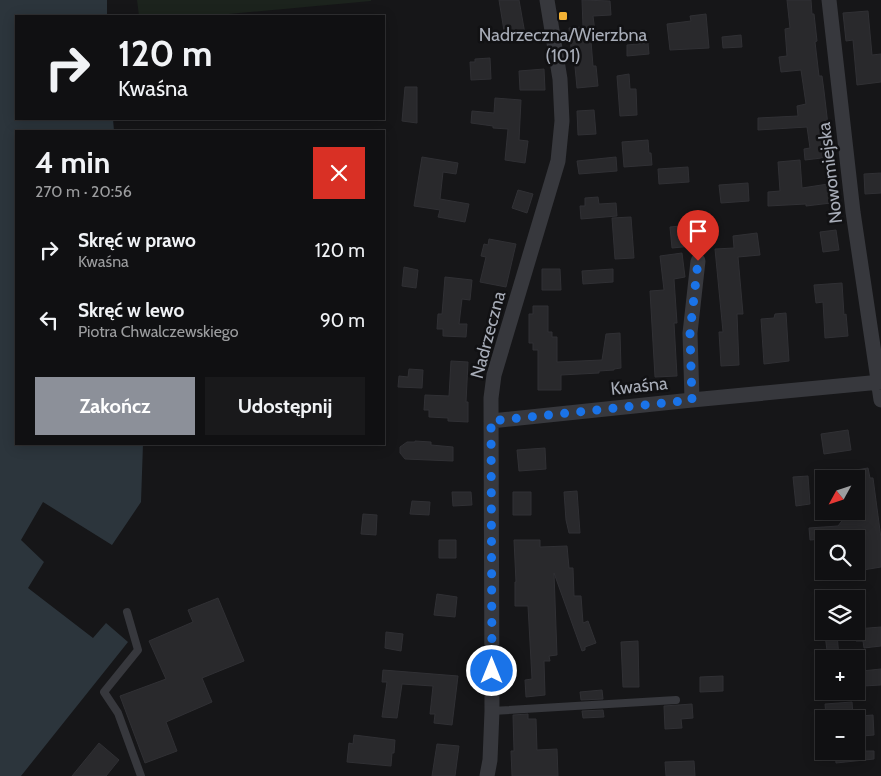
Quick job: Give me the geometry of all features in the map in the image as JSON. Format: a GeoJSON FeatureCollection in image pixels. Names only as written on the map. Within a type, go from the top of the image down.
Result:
{"type":"FeatureCollection","features":[{"type":"Feature","properties":{"kind":"street","name":"Nadrzeczna"},"geometry":{"type":"LineString","coordinates":[[487,776],[490,760],[492,711],[491,398],[494,375],[558,161],[562,121],[560,79],[547,0]]}},
{"type":"Feature","properties":{"kind":"street","name":"Nowomiejska"},"geometry":{"type":"LineString","coordinates":[[828,0],[853,212],[880,382],[881,400]]}},
{"type":"Feature","properties":{"kind":"street"},"geometry":{"type":"LineString","coordinates":[[692,400],[690,333],[698,261]]}},
{"type":"Feature","properties":{"kind":"street","name":"Kwaśna"},"geometry":{"type":"LineString","coordinates":[[491,421],[880,382]]}},
{"type":"Feature","properties":{"kind":"lane"},"geometry":{"type":"LineString","coordinates":[[127,612],[138,650],[104,692],[118,713],[141,776]]}},
{"type":"Feature","properties":{"kind":"lane"},"geometry":{"type":"LineString","coordinates":[[492,711],[676,700]]}},
{"type":"Feature","properties":{"kind":"shaded area"},"geometry":{"type":"Polygon","coordinates":[[[0,0],[107,0],[107,15],[15,15],[15,120],[113,120],[114,130],[15,130],[15,445],[143,445],[141,502],[112,545],[43,502],[21,540],[44,562],[28,588],[93,638],[106,623],[128,642],[21,776],[0,776],[0,0]]]}},
{"type":"Feature","properties":{"kind":"shaded area"},"geometry":{"type":"Polygon","coordinates":[[[137,0],[371,0],[218,15],[139,15],[137,0]]]}},
{"type":"Feature","properties":{"kind":"building"},"geometry":{"type":"Polygon","coordinates":[[[499,0],[519,0],[525,34],[505,37],[499,0]]]}},
{"type":"Feature","properties":{"kind":"building"},"geometry":{"type":"Polygon","coordinates":[[[582,0],[610,1],[611,15],[593,16],[596,40],[591,41],[593,66],[596,66],[598,86],[577,88],[569,28],[583,27],[582,0]]]}},
{"type":"Feature","properties":{"kind":"building"},"geometry":{"type":"Polygon","coordinates":[[[787,0],[811,0],[817,41],[815,42],[819,76],[822,76],[824,91],[830,157],[805,160],[804,149],[810,148],[807,127],[758,130],[758,118],[798,116],[797,106],[806,104],[801,70],[781,72],[779,57],[787,56],[785,29],[790,28],[787,0]]]}},
{"type":"Feature","properties":{"kind":"building"},"geometry":{"type":"Polygon","coordinates":[[[868,11],[872,55],[881,54],[881,82],[857,85],[853,40],[846,41],[843,13],[868,11]]]}},
{"type":"Feature","properties":{"kind":"building"},"geometry":{"type":"Polygon","coordinates":[[[706,14],[709,48],[670,50],[667,24],[691,21],[690,16],[706,14]]]}},
{"type":"Feature","properties":{"kind":"building"},"geometry":{"type":"Polygon","coordinates":[[[741,35],[742,47],[723,48],[722,37],[741,35]]]}},
{"type":"Feature","properties":{"kind":"building"},"geometry":{"type":"Polygon","coordinates":[[[648,43],[649,54],[627,56],[627,45],[648,43]]]}},
{"type":"Feature","properties":{"kind":"building"},"geometry":{"type":"Polygon","coordinates":[[[490,58],[491,79],[471,80],[470,62],[475,62],[475,59],[490,58]]]}},
{"type":"Feature","properties":{"kind":"building"},"geometry":{"type":"Polygon","coordinates":[[[544,69],[545,90],[520,90],[519,71],[544,69]]]}},
{"type":"Feature","properties":{"kind":"building"},"geometry":{"type":"Polygon","coordinates":[[[629,74],[630,89],[636,89],[637,115],[620,116],[617,76],[629,74]]]}},
{"type":"Feature","properties":{"kind":"building"},"geometry":{"type":"Polygon","coordinates":[[[405,87],[417,87],[417,123],[402,121],[405,87]]]}},
{"type":"Feature","properties":{"kind":"building"},"geometry":{"type":"Polygon","coordinates":[[[495,98],[521,100],[519,140],[528,141],[525,163],[505,160],[508,129],[471,123],[472,111],[494,113],[495,98]]]}},
{"type":"Feature","properties":{"kind":"building"},"geometry":{"type":"Polygon","coordinates":[[[594,110],[596,134],[578,135],[577,111],[594,110]]]}},
{"type":"Feature","properties":{"kind":"building"},"geometry":{"type":"Polygon","coordinates":[[[648,140],[652,165],[624,167],[622,142],[648,140]]]}},
{"type":"Feature","properties":{"kind":"building"},"geometry":{"type":"Polygon","coordinates":[[[422,157],[458,163],[456,174],[443,172],[440,199],[469,204],[465,222],[438,217],[440,210],[414,206],[422,157]]]}},
{"type":"Feature","properties":{"kind":"building"},"geometry":{"type":"Polygon","coordinates":[[[616,157],[617,171],[579,174],[577,161],[616,157]]]}},
{"type":"Feature","properties":{"kind":"building"},"geometry":{"type":"Polygon","coordinates":[[[800,160],[802,188],[828,184],[831,203],[806,206],[806,204],[768,206],[768,192],[780,191],[778,162],[800,160]]]}},
{"type":"Feature","properties":{"kind":"building"},"geometry":{"type":"Polygon","coordinates":[[[688,167],[689,182],[659,184],[658,169],[688,167]]]}},
{"type":"Feature","properties":{"kind":"building"},"geometry":{"type":"Polygon","coordinates":[[[881,173],[881,193],[865,194],[864,174],[881,173]]]}},
{"type":"Feature","properties":{"kind":"building"},"geometry":{"type":"Polygon","coordinates":[[[748,183],[749,201],[721,203],[719,185],[748,183]]]}},
{"type":"Feature","properties":{"kind":"building"},"geometry":{"type":"Polygon","coordinates":[[[518,190],[533,194],[527,213],[512,208],[518,190]]]}},
{"type":"Feature","properties":{"kind":"building"},"geometry":{"type":"Polygon","coordinates":[[[598,197],[599,204],[616,203],[617,216],[581,219],[580,206],[585,206],[585,198],[598,197]]]}},
{"type":"Feature","properties":{"kind":"building"},"geometry":{"type":"Polygon","coordinates":[[[631,217],[634,258],[615,259],[612,218],[631,217]]]}},
{"type":"Feature","properties":{"kind":"building"},"geometry":{"type":"Polygon","coordinates":[[[691,225],[693,246],[672,248],[670,227],[691,225]]]}},
{"type":"Feature","properties":{"kind":"building"},"geometry":{"type":"Polygon","coordinates":[[[836,230],[839,250],[823,252],[820,232],[836,230]]]}},
{"type":"Feature","properties":{"kind":"building"},"geometry":{"type":"Polygon","coordinates":[[[757,233],[760,255],[738,257],[743,314],[737,314],[739,365],[721,366],[719,332],[723,332],[715,249],[734,248],[733,236],[757,233]]]}},
{"type":"Feature","properties":{"kind":"building"},"geometry":{"type":"Polygon","coordinates":[[[489,239],[516,244],[506,287],[480,282],[486,257],[481,256],[484,244],[488,245],[489,239]]]}},
{"type":"Feature","properties":{"kind":"building"},"geometry":{"type":"Polygon","coordinates":[[[682,253],[685,277],[674,279],[677,323],[674,323],[677,376],[655,377],[650,291],[664,290],[660,256],[682,253]]]}},
{"type":"Feature","properties":{"kind":"building"},"geometry":{"type":"Polygon","coordinates":[[[404,267],[418,270],[416,288],[402,286],[404,267]]]}},
{"type":"Feature","properties":{"kind":"building"},"geometry":{"type":"Polygon","coordinates":[[[542,269],[560,269],[561,290],[542,290],[542,269]]]}},
{"type":"Feature","properties":{"kind":"building"},"geometry":{"type":"Polygon","coordinates":[[[613,269],[613,282],[583,284],[582,271],[613,269]]]}},
{"type":"Feature","properties":{"kind":"building"},"geometry":{"type":"Polygon","coordinates":[[[445,277],[472,280],[470,300],[462,299],[459,324],[467,324],[466,337],[443,336],[443,329],[437,329],[438,314],[442,314],[445,277]]]}},
{"type":"Feature","properties":{"kind":"building"},"geometry":{"type":"Polygon","coordinates":[[[842,283],[844,315],[846,314],[848,336],[825,338],[823,302],[816,303],[814,285],[842,283]]]}},
{"type":"Feature","properties":{"kind":"building"},"geometry":{"type":"Polygon","coordinates":[[[533,306],[548,306],[548,332],[552,332],[552,337],[557,337],[557,362],[602,360],[606,334],[620,333],[621,368],[599,371],[599,373],[561,375],[561,390],[538,390],[538,350],[533,350],[533,343],[529,343],[529,314],[533,314],[533,306]]]}},
{"type":"Feature","properties":{"kind":"building"},"geometry":{"type":"Polygon","coordinates":[[[786,313],[789,361],[764,364],[761,319],[774,318],[775,314],[786,313]]]}},
{"type":"Feature","properties":{"kind":"building"},"geometry":{"type":"Polygon","coordinates":[[[451,361],[468,362],[466,402],[468,402],[468,422],[448,421],[448,418],[429,417],[429,410],[424,410],[425,395],[449,396],[451,361]]]}},
{"type":"Feature","properties":{"kind":"building"},"geometry":{"type":"Polygon","coordinates":[[[409,369],[423,370],[422,388],[398,387],[399,376],[408,377],[409,369]]]}},
{"type":"Feature","properties":{"kind":"building"},"geometry":{"type":"Polygon","coordinates":[[[848,430],[851,450],[824,454],[821,434],[848,430]]]}},
{"type":"Feature","properties":{"kind":"building"},"geometry":{"type":"Polygon","coordinates":[[[407,442],[431,442],[431,445],[453,447],[453,461],[405,459],[400,453],[400,447],[407,442]]]}},
{"type":"Feature","properties":{"kind":"building"},"geometry":{"type":"Polygon","coordinates":[[[545,448],[546,469],[519,471],[517,450],[545,448]]]}},
{"type":"Feature","properties":{"kind":"building"},"geometry":{"type":"Polygon","coordinates":[[[868,468],[870,478],[873,478],[881,538],[881,567],[865,570],[865,530],[815,530],[815,540],[810,540],[809,528],[838,526],[842,520],[865,520],[865,470],[856,470],[868,468]]]}},
{"type":"Feature","properties":{"kind":"building"},"geometry":{"type":"Polygon","coordinates":[[[808,476],[810,504],[796,506],[793,477],[808,476]]]}},
{"type":"Feature","properties":{"kind":"building"},"geometry":{"type":"Polygon","coordinates":[[[577,491],[580,533],[569,533],[564,492],[577,491]]]}},
{"type":"Feature","properties":{"kind":"building"},"geometry":{"type":"Polygon","coordinates":[[[452,492],[471,492],[472,505],[453,506],[452,492]]]}},
{"type":"Feature","properties":{"kind":"building"},"geometry":{"type":"Polygon","coordinates":[[[513,492],[531,492],[531,515],[513,515],[513,492]]]}},
{"type":"Feature","properties":{"kind":"building"},"geometry":{"type":"Polygon","coordinates":[[[412,501],[430,502],[429,515],[410,514],[412,501]]]}},
{"type":"Feature","properties":{"kind":"building"},"geometry":{"type":"Polygon","coordinates":[[[363,514],[377,515],[376,535],[361,534],[363,514]]]}},
{"type":"Feature","properties":{"kind":"building"},"geometry":{"type":"Polygon","coordinates":[[[439,540],[456,540],[456,558],[439,558],[439,540]]]}},
{"type":"Feature","properties":{"kind":"building"},"geometry":{"type":"Polygon","coordinates":[[[514,540],[540,540],[540,547],[567,546],[569,568],[573,568],[574,596],[581,596],[583,623],[588,621],[596,643],[585,647],[585,650],[582,651],[554,573],[557,655],[549,656],[550,661],[544,661],[545,695],[526,697],[525,680],[532,679],[528,606],[515,606],[514,540]]]}},
{"type":"Feature","properties":{"kind":"building"},"geometry":{"type":"Polygon","coordinates":[[[437,594],[457,597],[455,617],[434,615],[437,594]]]}},
{"type":"Feature","properties":{"kind":"building"},"geometry":{"type":"Polygon","coordinates":[[[218,598],[244,661],[202,678],[212,702],[166,722],[177,751],[145,763],[120,696],[166,679],[149,641],[193,622],[188,610],[218,598]]]}},
{"type":"Feature","properties":{"kind":"building"},"geometry":{"type":"Polygon","coordinates":[[[881,627],[881,646],[864,648],[863,641],[856,641],[865,640],[865,628],[881,627]]]}},
{"type":"Feature","properties":{"kind":"building"},"geometry":{"type":"Polygon","coordinates":[[[386,632],[403,634],[401,651],[385,648],[386,632]]]}},
{"type":"Feature","properties":{"kind":"building"},"geometry":{"type":"Polygon","coordinates":[[[826,640],[838,640],[838,650],[827,650],[826,640]]]}},
{"type":"Feature","properties":{"kind":"building"},"geometry":{"type":"Polygon","coordinates":[[[638,641],[639,687],[623,687],[621,642],[638,641]]]}},
{"type":"Feature","properties":{"kind":"building"},"geometry":{"type":"Polygon","coordinates":[[[881,669],[881,685],[865,686],[865,671],[881,669]]]}},
{"type":"Feature","properties":{"kind":"building"},"geometry":{"type":"Polygon","coordinates":[[[383,670],[458,676],[452,725],[434,723],[435,714],[430,714],[433,686],[402,684],[397,718],[382,717],[387,682],[382,682],[383,670]]]}},
{"type":"Feature","properties":{"kind":"building"},"geometry":{"type":"Polygon","coordinates":[[[723,676],[723,691],[700,692],[700,677],[723,676]]]}},
{"type":"Feature","properties":{"kind":"building"},"geometry":{"type":"Polygon","coordinates":[[[602,690],[603,699],[581,700],[580,692],[602,690]]]}},
{"type":"Feature","properties":{"kind":"building"},"geometry":{"type":"Polygon","coordinates":[[[852,702],[853,710],[825,710],[825,704],[852,702]]]}},
{"type":"Feature","properties":{"kind":"building"},"geometry":{"type":"Polygon","coordinates":[[[692,704],[693,718],[681,719],[682,728],[665,729],[664,706],[692,704]]]}},
{"type":"Feature","properties":{"kind":"building"},"geometry":{"type":"Polygon","coordinates":[[[603,710],[604,717],[583,718],[582,711],[603,710]]]}},
{"type":"Feature","properties":{"kind":"building"},"geometry":{"type":"Polygon","coordinates":[[[528,714],[528,719],[536,719],[537,750],[557,749],[558,776],[512,776],[511,751],[514,751],[513,715],[528,714]]]}},
{"type":"Feature","properties":{"kind":"building"},"geometry":{"type":"Polygon","coordinates":[[[873,715],[874,735],[865,736],[865,716],[873,715]]]}},
{"type":"Feature","properties":{"kind":"building"},"geometry":{"type":"Polygon","coordinates":[[[354,735],[395,740],[391,766],[347,762],[349,743],[353,744],[354,735]]]}},
{"type":"Feature","properties":{"kind":"building"},"geometry":{"type":"Polygon","coordinates":[[[99,743],[119,760],[106,776],[72,776],[99,743]]]}},
{"type":"Feature","properties":{"kind":"building"},"geometry":{"type":"Polygon","coordinates":[[[437,744],[459,746],[455,776],[432,776],[437,744]]]}},
{"type":"Feature","properties":{"kind":"building"},"geometry":{"type":"Polygon","coordinates":[[[865,751],[874,751],[874,759],[865,760],[865,751]]]}},
{"type":"Feature","properties":{"kind":"building"},"geometry":{"type":"Polygon","coordinates":[[[836,760],[864,760],[836,763],[836,760]]]}},
{"type":"Feature","properties":{"kind":"building"},"geometry":{"type":"Polygon","coordinates":[[[694,761],[695,776],[666,776],[665,762],[694,761]]]}},
{"type":"Feature","properties":{"kind":"place","name":"Nadrzeczna/Wierzbna (101)"},"geometry":{"type":"Point","coordinates":[563,16]}},
{"type":"Feature","properties":{"kind":"route"},"geometry":{"type":"LineString","coordinates":[[492,671],[491,421],[692,400],[690,333],[698,261]]}}]}
